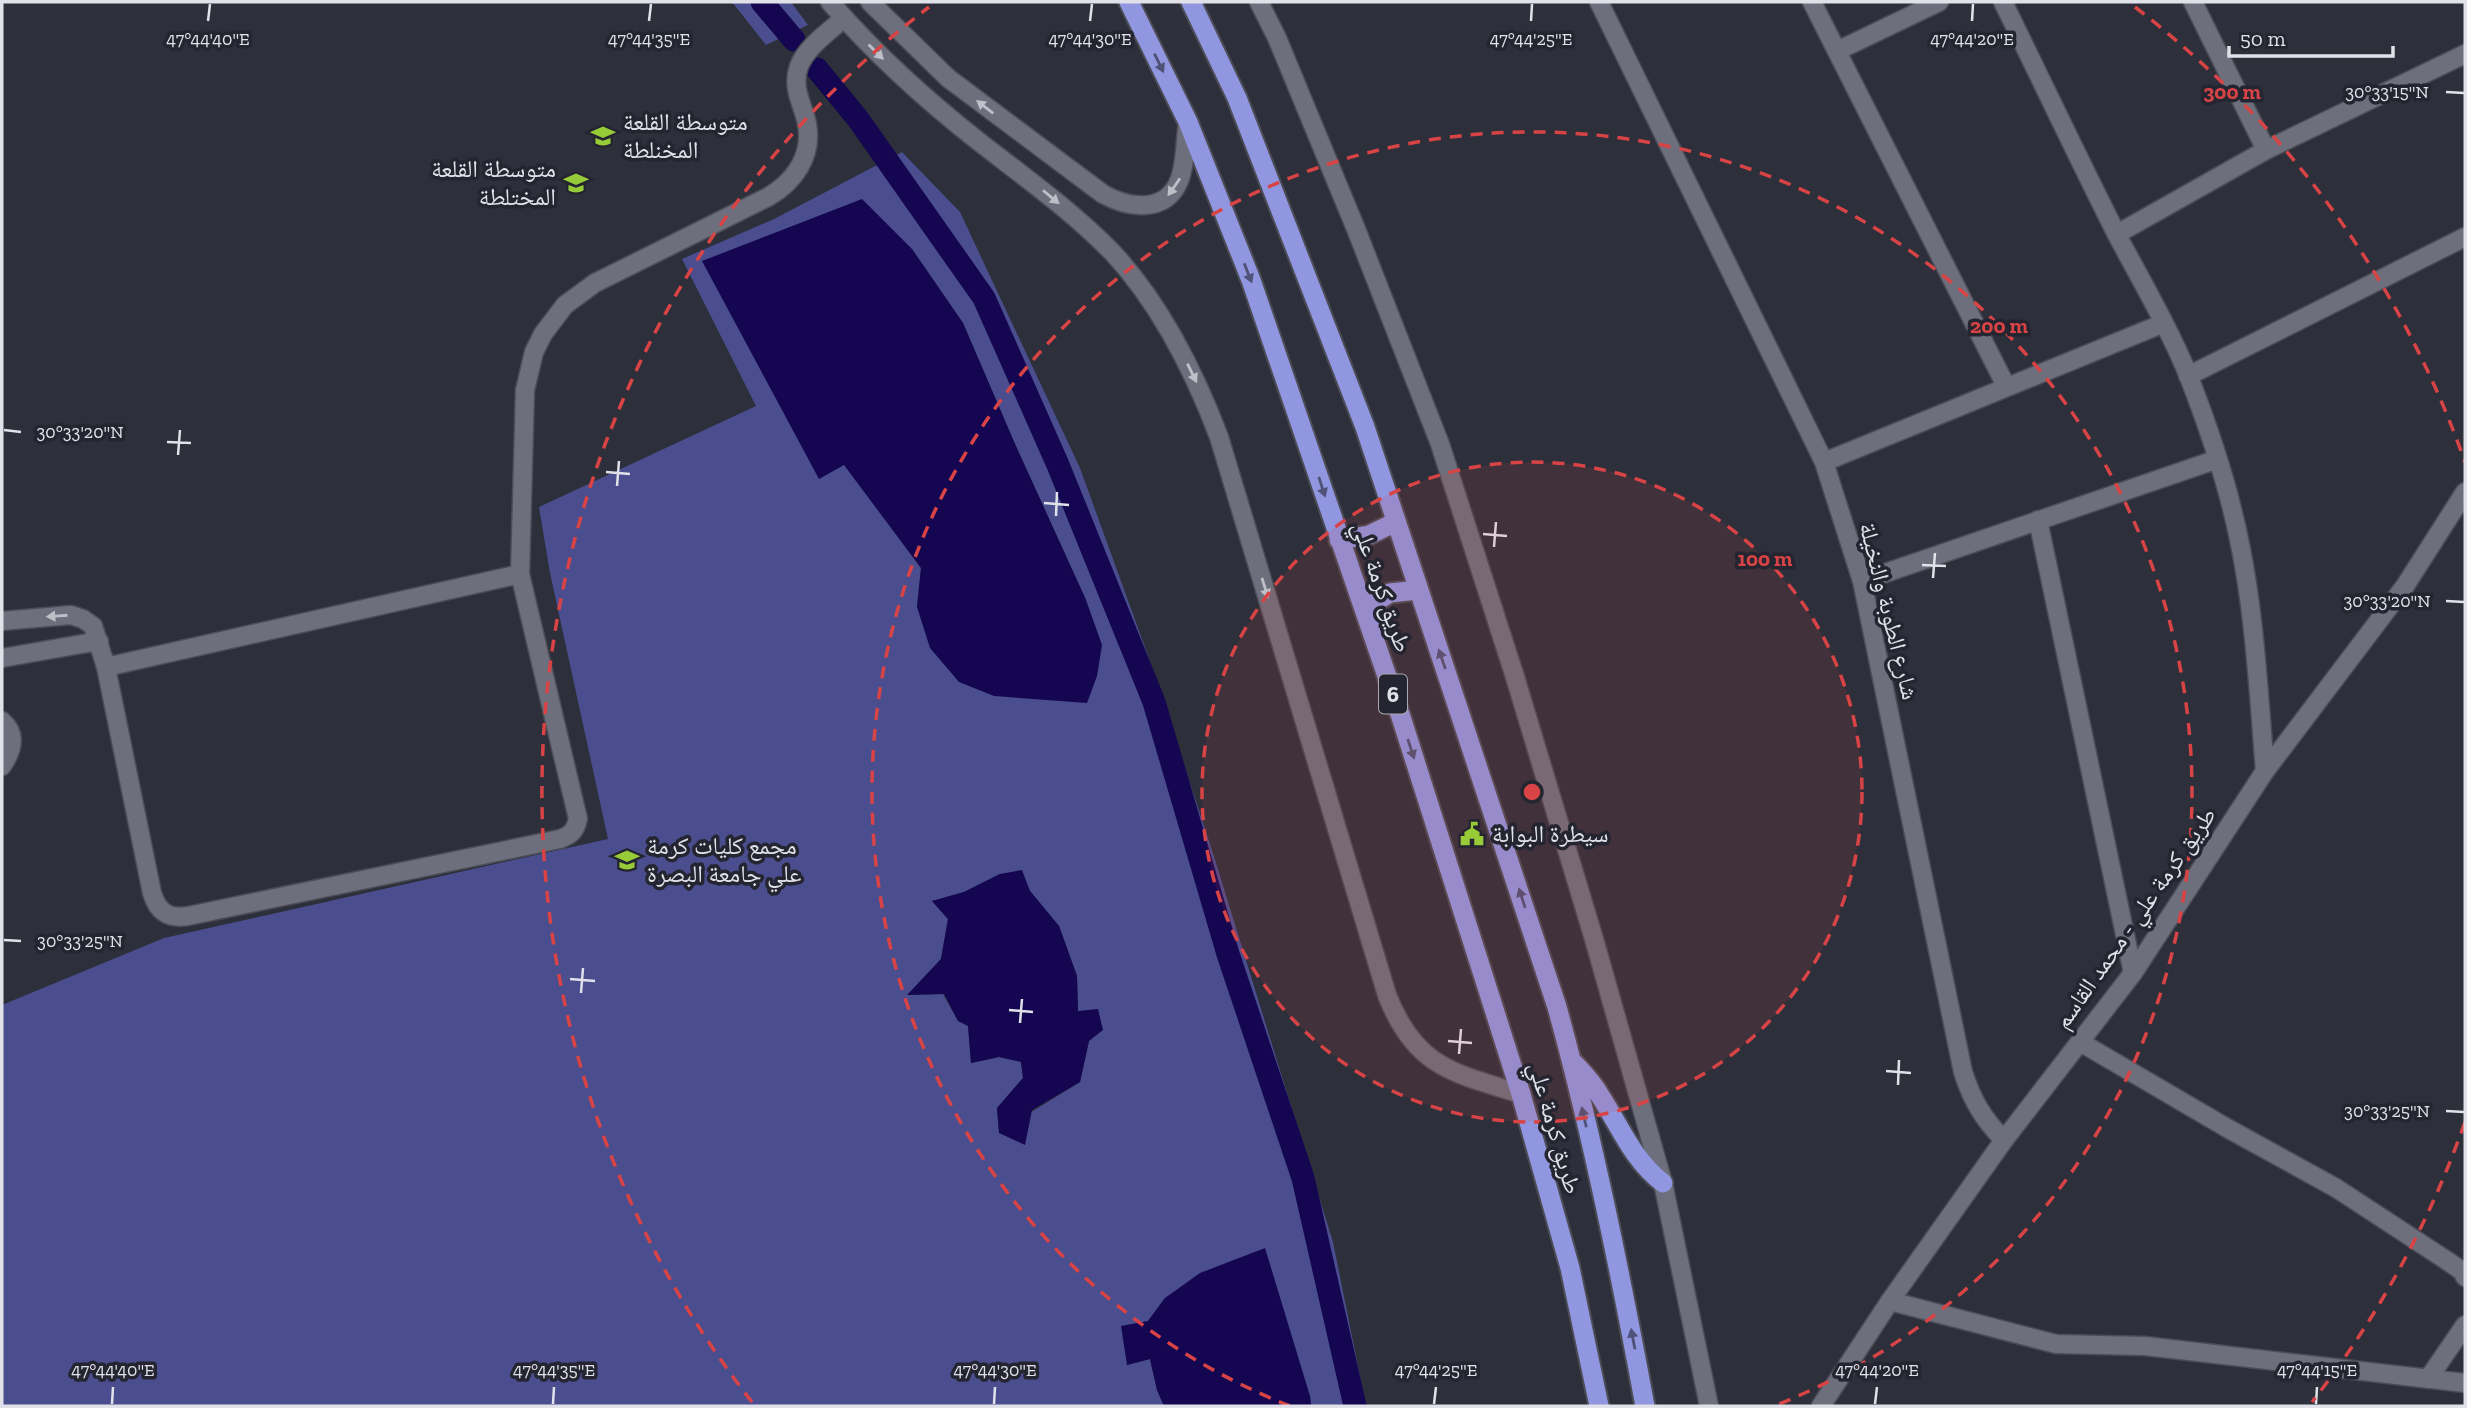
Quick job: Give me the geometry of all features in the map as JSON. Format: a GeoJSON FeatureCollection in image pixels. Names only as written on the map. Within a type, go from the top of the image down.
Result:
{"type":"FeatureCollection","features":[{"type":"Feature","properties":{"kind":"highway","name":"طريق كرمة علي"},"geometry":{"type":"LineString","coordinates":[[1129,2],[1188,122],[1251,280],[1364,609],[1521,1094],[1570,1268],[1599,1406]]}},
{"type":"Feature","properties":{"kind":"highway","name":"طريق كرمة علي"},"geometry":{"type":"LineString","coordinates":[[1191,2],[1237,98],[1365,427],[1558,1007],[1627,1306],[1645,1406]]}},
{"type":"Feature","properties":{"kind":"highway"},"geometry":{"type":"LineString","coordinates":[[1339,540],[1369,535],[1396,522]]}},
{"type":"Feature","properties":{"kind":"highway"},"geometry":{"type":"LineString","coordinates":[[1364,609],[1390,593],[1418,590]]}},
{"type":"Feature","properties":{"kind":"highway"},"geometry":{"type":"LineString","coordinates":[[1572,1059],[1596,1089],[1631,1152],[1650,1174],[1663,1183]]}},
{"type":"Feature","properties":{"kind":"highway"},"geometry":{"type":"LineString","coordinates":[[1633,1406],[1632,1390],[1639,1371]]}},
{"type":"Feature","properties":{"kind":"street"},"geometry":{"type":"LineString","coordinates":[[830,2],[875,51],[927,99],[1084,225],[1114,254],[1161,317],[1193,375],[1219,437],[1387,995],[1397,1020],[1412,1042],[1432,1060],[1456,1073],[1521,1094]]}},
{"type":"Feature","properties":{"kind":"street"},"geometry":{"type":"LineString","coordinates":[[870,2],[948,78],[1103,194],[1124,204],[1146,206],[1157,203],[1175,190],[1182,172],[1188,122]]}},
{"type":"Feature","properties":{"kind":"street"},"geometry":{"type":"LineString","coordinates":[[1259,2],[1277,38],[1356,229],[1440,444],[1515,677],[1586,912],[1663,1183],[1709,1406]]}},
{"type":"Feature","properties":{"kind":"street","name":"شارع الطوبة والنخيلة"},"geometry":{"type":"LineString","coordinates":[[1599,2],[1824,462],[1862,581],[1963,1072],[1976,1106],[1987,1123],[2004,1140]]}},
{"type":"Feature","properties":{"kind":"street"},"geometry":{"type":"LineString","coordinates":[[1812,2],[2006,386]]}},
{"type":"Feature","properties":{"kind":"street"},"geometry":{"type":"LineString","coordinates":[[1837,51],[1939,2]]}},
{"type":"Feature","properties":{"kind":"street"},"geometry":{"type":"LineString","coordinates":[[2003,2],[2117,234],[2164,323],[2188,376],[2218,459],[2243,561],[2257,668],[2265,771]]}},
{"type":"Feature","properties":{"kind":"street"},"geometry":{"type":"LineString","coordinates":[[2193,2],[2266,150]]}},
{"type":"Feature","properties":{"kind":"street"},"geometry":{"type":"LineString","coordinates":[[2,621],[71,615],[93,626],[106,667],[152,893],[155,904],[164,914],[176,918],[188,916],[569,836],[578,819],[520,574],[525,390],[531,361],[542,334],[565,305],[595,283],[768,197],[789,182],[803,161],[808,137],[807,124],[796,90],[799,66],[814,46],[844,18]]}},
{"type":"Feature","properties":{"kind":"street"},"geometry":{"type":"LineString","coordinates":[[2117,234],[2266,150],[2465,54]]}},
{"type":"Feature","properties":{"kind":"street"},"geometry":{"type":"LineString","coordinates":[[2188,376],[2465,237]]}},
{"type":"Feature","properties":{"kind":"street"},"geometry":{"type":"LineString","coordinates":[[1824,462],[2164,323]]}},
{"type":"Feature","properties":{"kind":"street"},"geometry":{"type":"LineString","coordinates":[[1862,581],[2218,459]]}},
{"type":"Feature","properties":{"kind":"street","name":"طريق كرمة علي - محمد القاسم"},"geometry":{"type":"LineString","coordinates":[[1821,1406],[2004,1140],[2133,973],[2265,771],[2405,586],[2465,492]]}},
{"type":"Feature","properties":{"kind":"street"},"geometry":{"type":"LineString","coordinates":[[2038,520],[2133,973]]}},
{"type":"Feature","properties":{"kind":"street"},"geometry":{"type":"LineString","coordinates":[[106,667],[520,574]]}},
{"type":"Feature","properties":{"kind":"street"},"geometry":{"type":"LineString","coordinates":[[2,658],[99,641]]}},
{"type":"Feature","properties":{"kind":"street"},"geometry":{"type":"LineString","coordinates":[[2,721],[12,736],[12,747],[2,766]]}},
{"type":"Feature","properties":{"kind":"street"},"geometry":{"type":"LineString","coordinates":[[2080,1042],[2336,1188],[2462,1271],[2465,1277]]}},
{"type":"Feature","properties":{"kind":"street"},"geometry":{"type":"LineString","coordinates":[[1891,1301],[2056,1344],[2145,1346],[2465,1383]]}},
{"type":"Feature","properties":{"kind":"street"},"geometry":{"type":"LineString","coordinates":[[2428,1379],[2465,1325]]}},
{"type":"Feature","properties":{"kind":"shaded area"},"geometry":{"type":"Polygon","coordinates":[[[732,2],[791,2],[808,25],[766,45],[732,2]]]}},
{"type":"Feature","properties":{"kind":"shaded area"},"geometry":{"type":"Polygon","coordinates":[[[902,152],[960,212],[1080,468],[1147,653],[1212,850],[1333,1242],[1366,1406],[1311,1406],[1310,1396],[1165,1298],[1148,1321],[1127,1365],[1150,1359],[1157,1390],[1164,1406],[2,1406],[2,1005],[164,938],[608,839],[550,573],[539,507],[756,406],[682,259],[774,219],[902,152]],[[912,249],[844,464],[921,568],[917,607],[1086,600],[963,323],[912,249]],[[1000,874],[964,892],[932,901],[948,919],[941,959],[908,995],[943,994],[958,1021],[968,1025],[971,1063],[999,1057],[1021,1062],[1023,1078],[997,1108],[999,1132],[1080,1082],[1089,1041],[1078,1011],[1077,976],[1059,926],[1030,891],[1000,874]]]}},
{"type":"Feature","properties":{"kind":"shaded area"},"geometry":{"type":"Polygon","coordinates":[[[862,199],[912,249],[963,323],[1086,600],[1102,645],[1097,676],[1087,703],[994,696],[959,682],[930,648],[917,607],[921,568],[844,465],[819,479],[702,261],[862,199]]]}},
{"type":"Feature","properties":{"kind":"shaded area"},"geometry":{"type":"Polygon","coordinates":[[[1022,870],[1030,891],[1059,926],[1077,976],[1078,1011],[1098,1009],[1103,1030],[1089,1041],[1080,1082],[1032,1110],[1025,1145],[999,1133],[997,1108],[1023,1078],[1021,1062],[999,1057],[971,1063],[968,1026],[958,1021],[944,994],[907,995],[941,959],[948,919],[932,901],[964,892],[1000,874],[1022,870]]]}},
{"type":"Feature","properties":{"kind":"shaded area"},"geometry":{"type":"Polygon","coordinates":[[[1265,1248],[1311,1406],[1164,1406],[1157,1390],[1150,1359],[1127,1365],[1121,1326],[1148,1321],[1165,1298],[1200,1273],[1265,1248]]]}},
{"type":"Feature","properties":{"kind":"waterway"},"geometry":{"type":"LineString","coordinates":[[762,2],[794,40]]}},
{"type":"Feature","properties":{"kind":"waterway"},"geometry":{"type":"LineString","coordinates":[[817,69],[858,119],[984,298],[1058,465],[1154,702],[1228,954],[1303,1178],[1355,1406]]}},
{"type":"Feature","properties":{"kind":"place","name":"متوسطة القلعة المخنلطة"},"geometry":{"type":"Point","coordinates":[603,136]}},
{"type":"Feature","properties":{"kind":"place","name":"متوسطة القلعة المختلطة"},"geometry":{"type":"Point","coordinates":[576,183]}},
{"type":"Feature","properties":{"kind":"place","name":"سيطرة البوابة"},"geometry":{"type":"Point","coordinates":[1472,834]}},
{"type":"Feature","properties":{"kind":"place","name":"مجمع كليات كرمة علي جامعة البصرة"},"geometry":{"type":"Point","coordinates":[627,860]}}]}
